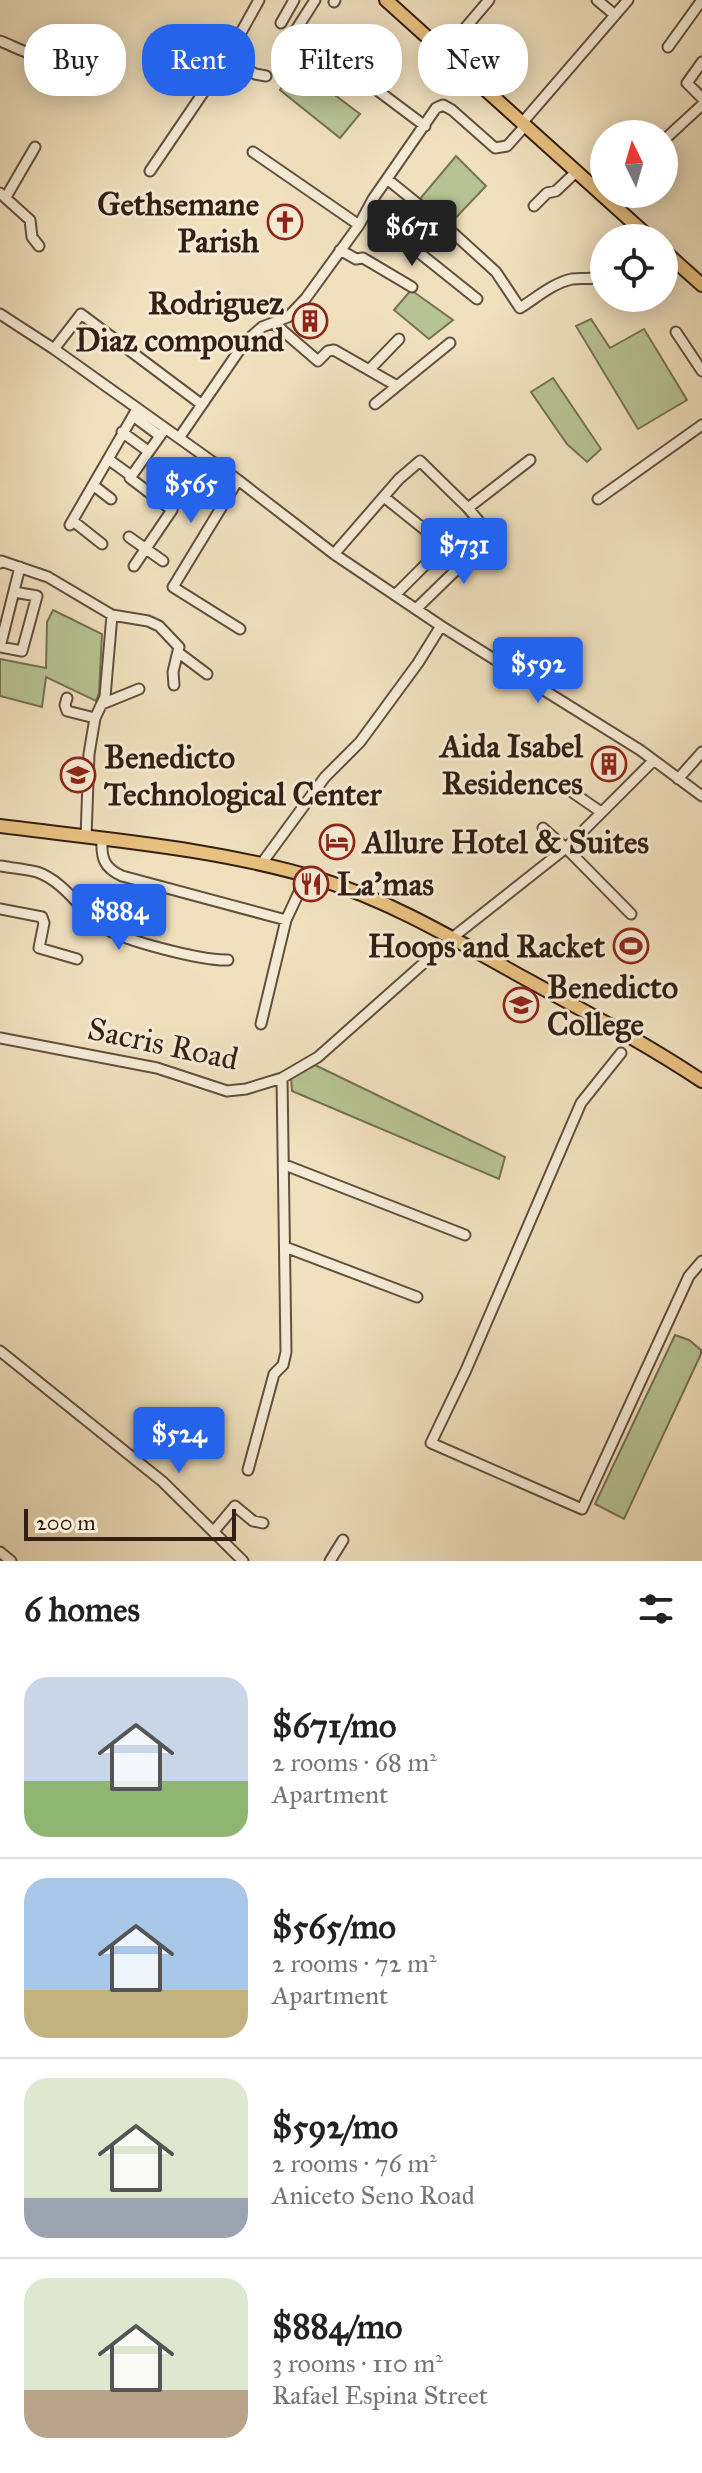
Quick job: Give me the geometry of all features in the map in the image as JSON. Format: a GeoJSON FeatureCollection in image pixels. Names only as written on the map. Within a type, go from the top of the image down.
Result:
{"type":"FeatureCollection","features":[{"type":"Feature","properties":{"kind":"main road"},"geometry":{"type":"LineString","coordinates":[[386,0],[418,29]]}},
{"type":"Feature","properties":{"kind":"main road"},"geometry":{"type":"LineString","coordinates":[[492,96],[590,183]]}},
{"type":"Feature","properties":{"kind":"main road"},"geometry":{"type":"LineString","coordinates":[[618,208],[635,224]]}},
{"type":"Feature","properties":{"kind":"main road"},"geometry":{"type":"LineString","coordinates":[[678,264],[702,285]]}},
{"type":"Feature","properties":{"kind":"main road"},"geometry":{"type":"LineString","coordinates":[[0,826],[219,853],[307,875],[367,896],[452,938],[613,1027],[702,1081]]}},
{"type":"Feature","properties":{"kind":"street"},"geometry":{"type":"LineString","coordinates":[[246,24],[259,0]]}},
{"type":"Feature","properties":{"kind":"street"},"geometry":{"type":"LineString","coordinates":[[281,23],[294,0]]}},
{"type":"Feature","properties":{"kind":"street"},"geometry":{"type":"LineString","coordinates":[[300,24],[315,0]]}},
{"type":"Feature","properties":{"kind":"street"},"geometry":{"type":"LineString","coordinates":[[469,24],[489,0]]}},
{"type":"Feature","properties":{"kind":"street"},"geometry":{"type":"LineString","coordinates":[[597,0],[615,15]]}},
{"type":"Feature","properties":{"kind":"street"},"geometry":{"type":"LineString","coordinates":[[179,438],[245,342],[256,331],[288,317],[306,298],[359,225],[436,108],[443,105],[452,110],[491,146],[501,148],[511,143],[628,0]]}},
{"type":"Feature","properties":{"kind":"street"},"geometry":{"type":"LineString","coordinates":[[668,47],[702,0]]}},
{"type":"Feature","properties":{"kind":"street"},"geometry":{"type":"LineString","coordinates":[[0,41],[24,50]]}},
{"type":"Feature","properties":{"kind":"street"},"geometry":{"type":"LineString","coordinates":[[702,62],[687,83],[702,98]]}},
{"type":"Feature","properties":{"kind":"street"},"geometry":{"type":"LineString","coordinates":[[255,74],[266,76]]}},
{"type":"Feature","properties":{"kind":"street"},"geometry":{"type":"LineString","coordinates":[[150,171],[201,96]]}},
{"type":"Feature","properties":{"kind":"street"},"geometry":{"type":"LineString","coordinates":[[385,96],[425,126]]}},
{"type":"Feature","properties":{"kind":"street"},"geometry":{"type":"LineString","coordinates":[[678,127],[702,105]]}},
{"type":"Feature","properties":{"kind":"street"},"geometry":{"type":"LineString","coordinates":[[35,147],[3,195],[30,220],[32,237],[39,246]]}},
{"type":"Feature","properties":{"kind":"street"},"geometry":{"type":"LineString","coordinates":[[253,152],[359,225]]}},
{"type":"Feature","properties":{"kind":"street"},"geometry":{"type":"LineString","coordinates":[[534,206],[576,172]]}},
{"type":"Feature","properties":{"kind":"street"},"geometry":{"type":"LineString","coordinates":[[387,179],[496,272],[520,308],[564,282],[590,280]]}},
{"type":"Feature","properties":{"kind":"street"},"geometry":{"type":"LineString","coordinates":[[367,211],[477,299]]}},
{"type":"Feature","properties":{"kind":"street"},"geometry":{"type":"LineString","coordinates":[[340,250],[356,259],[363,258],[412,287]]}},
{"type":"Feature","properties":{"kind":"street"},"geometry":{"type":"LineString","coordinates":[[0,314],[54,349],[162,432],[179,438],[238,480],[334,554],[441,626],[563,701],[702,796]]}},
{"type":"Feature","properties":{"kind":"street"},"geometry":{"type":"LineString","coordinates":[[54,349],[81,314],[201,404]]}},
{"type":"Feature","properties":{"kind":"street"},"geometry":{"type":"LineString","coordinates":[[275,324],[318,361],[328,351],[334,350],[397,386]]}},
{"type":"Feature","properties":{"kind":"street"},"geometry":{"type":"LineString","coordinates":[[676,332],[702,371]]}},
{"type":"Feature","properties":{"kind":"street"},"geometry":{"type":"LineString","coordinates":[[369,370],[399,339]]}},
{"type":"Feature","properties":{"kind":"street"},"geometry":{"type":"LineString","coordinates":[[375,404],[450,343]]}},
{"type":"Feature","properties":{"kind":"street"},"geometry":{"type":"LineString","coordinates":[[102,544],[71,523],[135,412]]}},
{"type":"Feature","properties":{"kind":"street"},"geometry":{"type":"LineString","coordinates":[[598,499],[702,425]]}},
{"type":"Feature","properties":{"kind":"street"},"geometry":{"type":"LineString","coordinates":[[122,432],[148,451]]}},
{"type":"Feature","properties":{"kind":"street"},"geometry":{"type":"LineString","coordinates":[[134,566],[172,510],[130,478],[162,432]]}},
{"type":"Feature","properties":{"kind":"street"},"geometry":{"type":"LineString","coordinates":[[108,459],[130,475]]}},
{"type":"Feature","properties":{"kind":"street"},"geometry":{"type":"LineString","coordinates":[[468,508],[530,460]]}},
{"type":"Feature","properties":{"kind":"street"},"geometry":{"type":"LineString","coordinates":[[334,554],[399,479],[420,461],[468,508],[490,534],[490,540],[416,609]]}},
{"type":"Feature","properties":{"kind":"street"},"geometry":{"type":"LineString","coordinates":[[238,480],[173,587],[240,629]]}},
{"type":"Feature","properties":{"kind":"street"},"geometry":{"type":"LineString","coordinates":[[93,485],[111,499]]}},
{"type":"Feature","properties":{"kind":"street"},"geometry":{"type":"LineString","coordinates":[[384,497],[455,554]]}},
{"type":"Feature","properties":{"kind":"street"},"geometry":{"type":"LineString","coordinates":[[129,537],[163,561]]}},
{"type":"Feature","properties":{"kind":"street"},"geometry":{"type":"LineString","coordinates":[[395,595],[428,562]]}},
{"type":"Feature","properties":{"kind":"street"},"geometry":{"type":"LineString","coordinates":[[0,563],[48,577],[112,615],[159,626],[179,647],[173,672],[174,685]]}},
{"type":"Feature","properties":{"kind":"street"},"geometry":{"type":"LineString","coordinates":[[14,592],[37,596],[22,651],[0,647],[20,567]]}},
{"type":"Feature","properties":{"kind":"street"},"geometry":{"type":"LineString","coordinates":[[86,837],[89,754],[95,718],[102,704],[112,615]]}},
{"type":"Feature","properties":{"kind":"street"},"geometry":{"type":"LineString","coordinates":[[262,863],[325,777],[360,742],[441,626]]}},
{"type":"Feature","properties":{"kind":"street"},"geometry":{"type":"LineString","coordinates":[[179,653],[207,674]]}},
{"type":"Feature","properties":{"kind":"street"},"geometry":{"type":"LineString","coordinates":[[102,704],[139,689]]}},
{"type":"Feature","properties":{"kind":"street"},"geometry":{"type":"LineString","coordinates":[[67,698],[67,711],[95,718]]}},
{"type":"Feature","properties":{"kind":"street"},"geometry":{"type":"LineString","coordinates":[[678,779],[702,752]]}},
{"type":"Feature","properties":{"kind":"street","name":"Sacris Road"},"geometry":{"type":"LineString","coordinates":[[0,1038],[157,1068],[227,1091],[246,1089],[282,1078],[310,1062],[452,938],[566,848],[653,761]]}},
{"type":"Feature","properties":{"kind":"street"},"geometry":{"type":"LineString","coordinates":[[562,785],[601,812]]}},
{"type":"Feature","properties":{"kind":"street"},"geometry":{"type":"LineString","coordinates":[[543,828],[631,914]]}},
{"type":"Feature","properties":{"kind":"street"},"geometry":{"type":"LineString","coordinates":[[102,839],[103,861],[109,869],[122,876],[286,920]]}},
{"type":"Feature","properties":{"kind":"street"},"geometry":{"type":"LineString","coordinates":[[0,866],[38,872],[54,881],[102,926],[116,934],[155,946],[228,960]]}},
{"type":"Feature","properties":{"kind":"street"},"geometry":{"type":"LineString","coordinates":[[261,1024],[286,920],[307,875]]}},
{"type":"Feature","properties":{"kind":"street"},"geometry":{"type":"LineString","coordinates":[[0,909],[42,917],[44,923],[39,948],[77,959]]}},
{"type":"Feature","properties":{"kind":"street"},"geometry":{"type":"LineString","coordinates":[[621,1053],[581,1103],[431,1443],[582,1509],[689,1276],[702,1261]]}},
{"type":"Feature","properties":{"kind":"street"},"geometry":{"type":"LineString","coordinates":[[248,1470],[274,1374],[283,1365],[286,1352],[282,1078]]}},
{"type":"Feature","properties":{"kind":"street"},"geometry":{"type":"LineString","coordinates":[[285,1165],[465,1235]]}},
{"type":"Feature","properties":{"kind":"street"},"geometry":{"type":"LineString","coordinates":[[285,1247],[417,1297]]}},
{"type":"Feature","properties":{"kind":"street"},"geometry":{"type":"LineString","coordinates":[[0,1351],[163,1482],[243,1561]]}},
{"type":"Feature","properties":{"kind":"street"},"geometry":{"type":"LineString","coordinates":[[214,1531],[235,1506],[253,1521],[263,1523]]}},
{"type":"Feature","properties":{"kind":"street"},"geometry":{"type":"LineString","coordinates":[[330,1561],[343,1540]]}},
{"type":"Feature","properties":{"kind":"street"},"geometry":{"type":"LineString","coordinates":[[0,1552],[11,1561]]}},
{"type":"Feature","properties":{"kind":"green space"},"geometry":{"type":"Polygon","coordinates":[[[288,96],[336,96],[360,114],[340,138],[288,96]]]}},
{"type":"Feature","properties":{"kind":"green space"},"geometry":{"type":"Polygon","coordinates":[[[456,156],[486,186],[449,225],[419,200],[456,156]]]}},
{"type":"Feature","properties":{"kind":"green space"},"geometry":{"type":"Polygon","coordinates":[[[411,290],[453,320],[429,339],[394,310],[411,290]]]}},
{"type":"Feature","properties":{"kind":"green space"},"geometry":{"type":"Polygon","coordinates":[[[591,319],[610,348],[644,329],[687,400],[638,429],[576,326],[591,319]]]}},
{"type":"Feature","properties":{"kind":"green space"},"geometry":{"type":"Polygon","coordinates":[[[553,378],[601,449],[587,462],[567,444],[531,392],[553,378]]]}},
{"type":"Feature","properties":{"kind":"green space"},"geometry":{"type":"Polygon","coordinates":[[[53,610],[102,634],[96,701],[46,677],[42,707],[0,696],[0,659],[46,668],[47,622],[53,610]]]}},
{"type":"Feature","properties":{"kind":"green space"},"geometry":{"type":"Polygon","coordinates":[[[315,1065],[505,1157],[499,1179],[292,1091],[291,1077],[315,1065]]]}},
{"type":"Feature","properties":{"kind":"green space"},"geometry":{"type":"Polygon","coordinates":[[[675,1335],[689,1340],[701,1350],[701,1354],[624,1519],[595,1504],[675,1335]]]}},
{"type":"Feature","properties":{"kind":"place","name":"Gethsemane Parish"},"geometry":{"type":"Point","coordinates":[285,222]}},
{"type":"Feature","properties":{"kind":"place","name":"Rodriguez Diaz compound"},"geometry":{"type":"Point","coordinates":[310,321]}},
{"type":"Feature","properties":{"kind":"place","name":"Aida Isabel Residences"},"geometry":{"type":"Point","coordinates":[609,764]}},
{"type":"Feature","properties":{"kind":"place","name":"Benedicto Technological Center"},"geometry":{"type":"Point","coordinates":[78,775]}},
{"type":"Feature","properties":{"kind":"place","name":"Allure Hotel & Suites"},"geometry":{"type":"Point","coordinates":[337,842]}},
{"type":"Feature","properties":{"kind":"place","name":"La'mas"},"geometry":{"type":"Point","coordinates":[311,884]}},
{"type":"Feature","properties":{"kind":"place","name":"Hoops and Racket"},"geometry":{"type":"Point","coordinates":[631,946]}},
{"type":"Feature","properties":{"kind":"place","name":"Benedicto College"},"geometry":{"type":"Point","coordinates":[521,1005]}}]}
